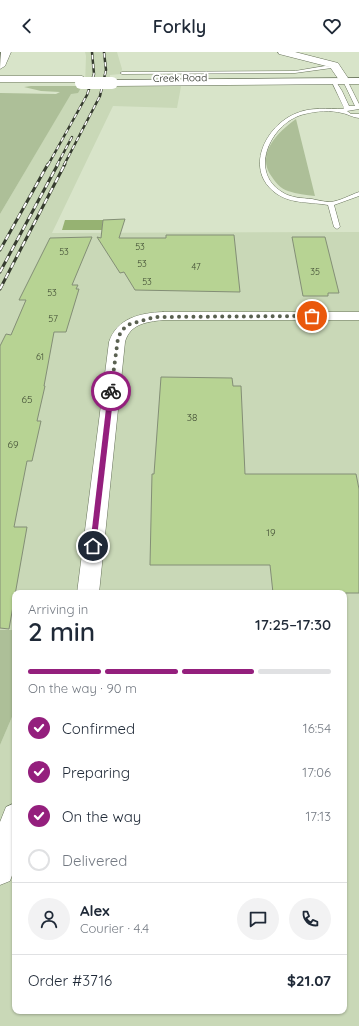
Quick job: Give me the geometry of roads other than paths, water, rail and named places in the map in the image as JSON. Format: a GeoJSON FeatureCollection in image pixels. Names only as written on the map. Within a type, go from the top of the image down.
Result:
{"type":"FeatureCollection","features":[{"type":"Feature","properties":{"kind":"main road"},"geometry":{"type":"LineString","coordinates":[[283,52],[316,60],[339,75]]}},
{"type":"Feature","properties":{"kind":"main road"},"geometry":{"type":"LineString","coordinates":[[299,57],[320,68],[339,75]]}},
{"type":"Feature","properties":{"kind":"main road","name":"Creek Road"},"geometry":{"type":"LineString","coordinates":[[339,75],[359,81]]}},
{"type":"Feature","properties":{"kind":"main road","name":"Creek Road"},"geometry":{"type":"LineString","coordinates":[[0,79],[112,81],[359,75]]}},
{"type":"Feature","properties":{"kind":"main road","name":"Creek Road"},"geometry":{"type":"LineString","coordinates":[[0,83],[82,81]]}},
{"type":"Feature","properties":{"kind":"street"},"geometry":{"type":"LineString","coordinates":[[0,66],[6,52]]}},
{"type":"Feature","properties":{"kind":"street"},"geometry":{"type":"LineString","coordinates":[[0,72],[16,72]]}},
{"type":"Feature","properties":{"kind":"street"},"geometry":{"type":"LineString","coordinates":[[88,590],[116,342],[122,330],[136,321],[163,316],[359,316]]}},
{"type":"Feature","properties":{"kind":"street"},"geometry":{"type":"LineString","coordinates":[[0,872],[12,826]]}},
{"type":"Feature","properties":{"kind":"lane","name":"Creek Road"},"geometry":{"type":"LineString","coordinates":[[122,72],[295,72],[320,68]]}},
{"type":"Feature","properties":{"kind":"lane"},"geometry":{"type":"LineString","coordinates":[[339,75],[359,107],[305,113],[293,116],[268,137],[263,149],[261,160],[264,172],[270,184],[280,193],[300,200],[330,204],[359,194]]}},
{"type":"Feature","properties":{"kind":"lane"},"geometry":{"type":"LineString","coordinates":[[339,75],[340,91],[345,109],[350,115],[359,116]]}},
{"type":"Feature","properties":{"kind":"lane"},"geometry":{"type":"LineString","coordinates":[[330,204],[337,227]]}},
{"type":"Feature","properties":{"kind":"railway"},"geometry":{"type":"LineString","coordinates":[[48,165],[87,95],[94,74],[92,52]]}},
{"type":"Feature","properties":{"kind":"railway"},"geometry":{"type":"LineString","coordinates":[[64,165],[100,96],[106,70],[104,52]]}},
{"type":"Feature","properties":{"kind":"railway"},"geometry":{"type":"LineString","coordinates":[[57,165],[72,137]]}},
{"type":"Feature","properties":{"kind":"railway"},"geometry":{"type":"LineString","coordinates":[[0,250],[48,164]]}},
{"type":"Feature","properties":{"kind":"railway"},"geometry":{"type":"LineString","coordinates":[[0,272],[58,164]]}},
{"type":"Feature","properties":{"kind":"railway"},"geometry":{"type":"LineString","coordinates":[[0,289],[65,164]]}}]}
